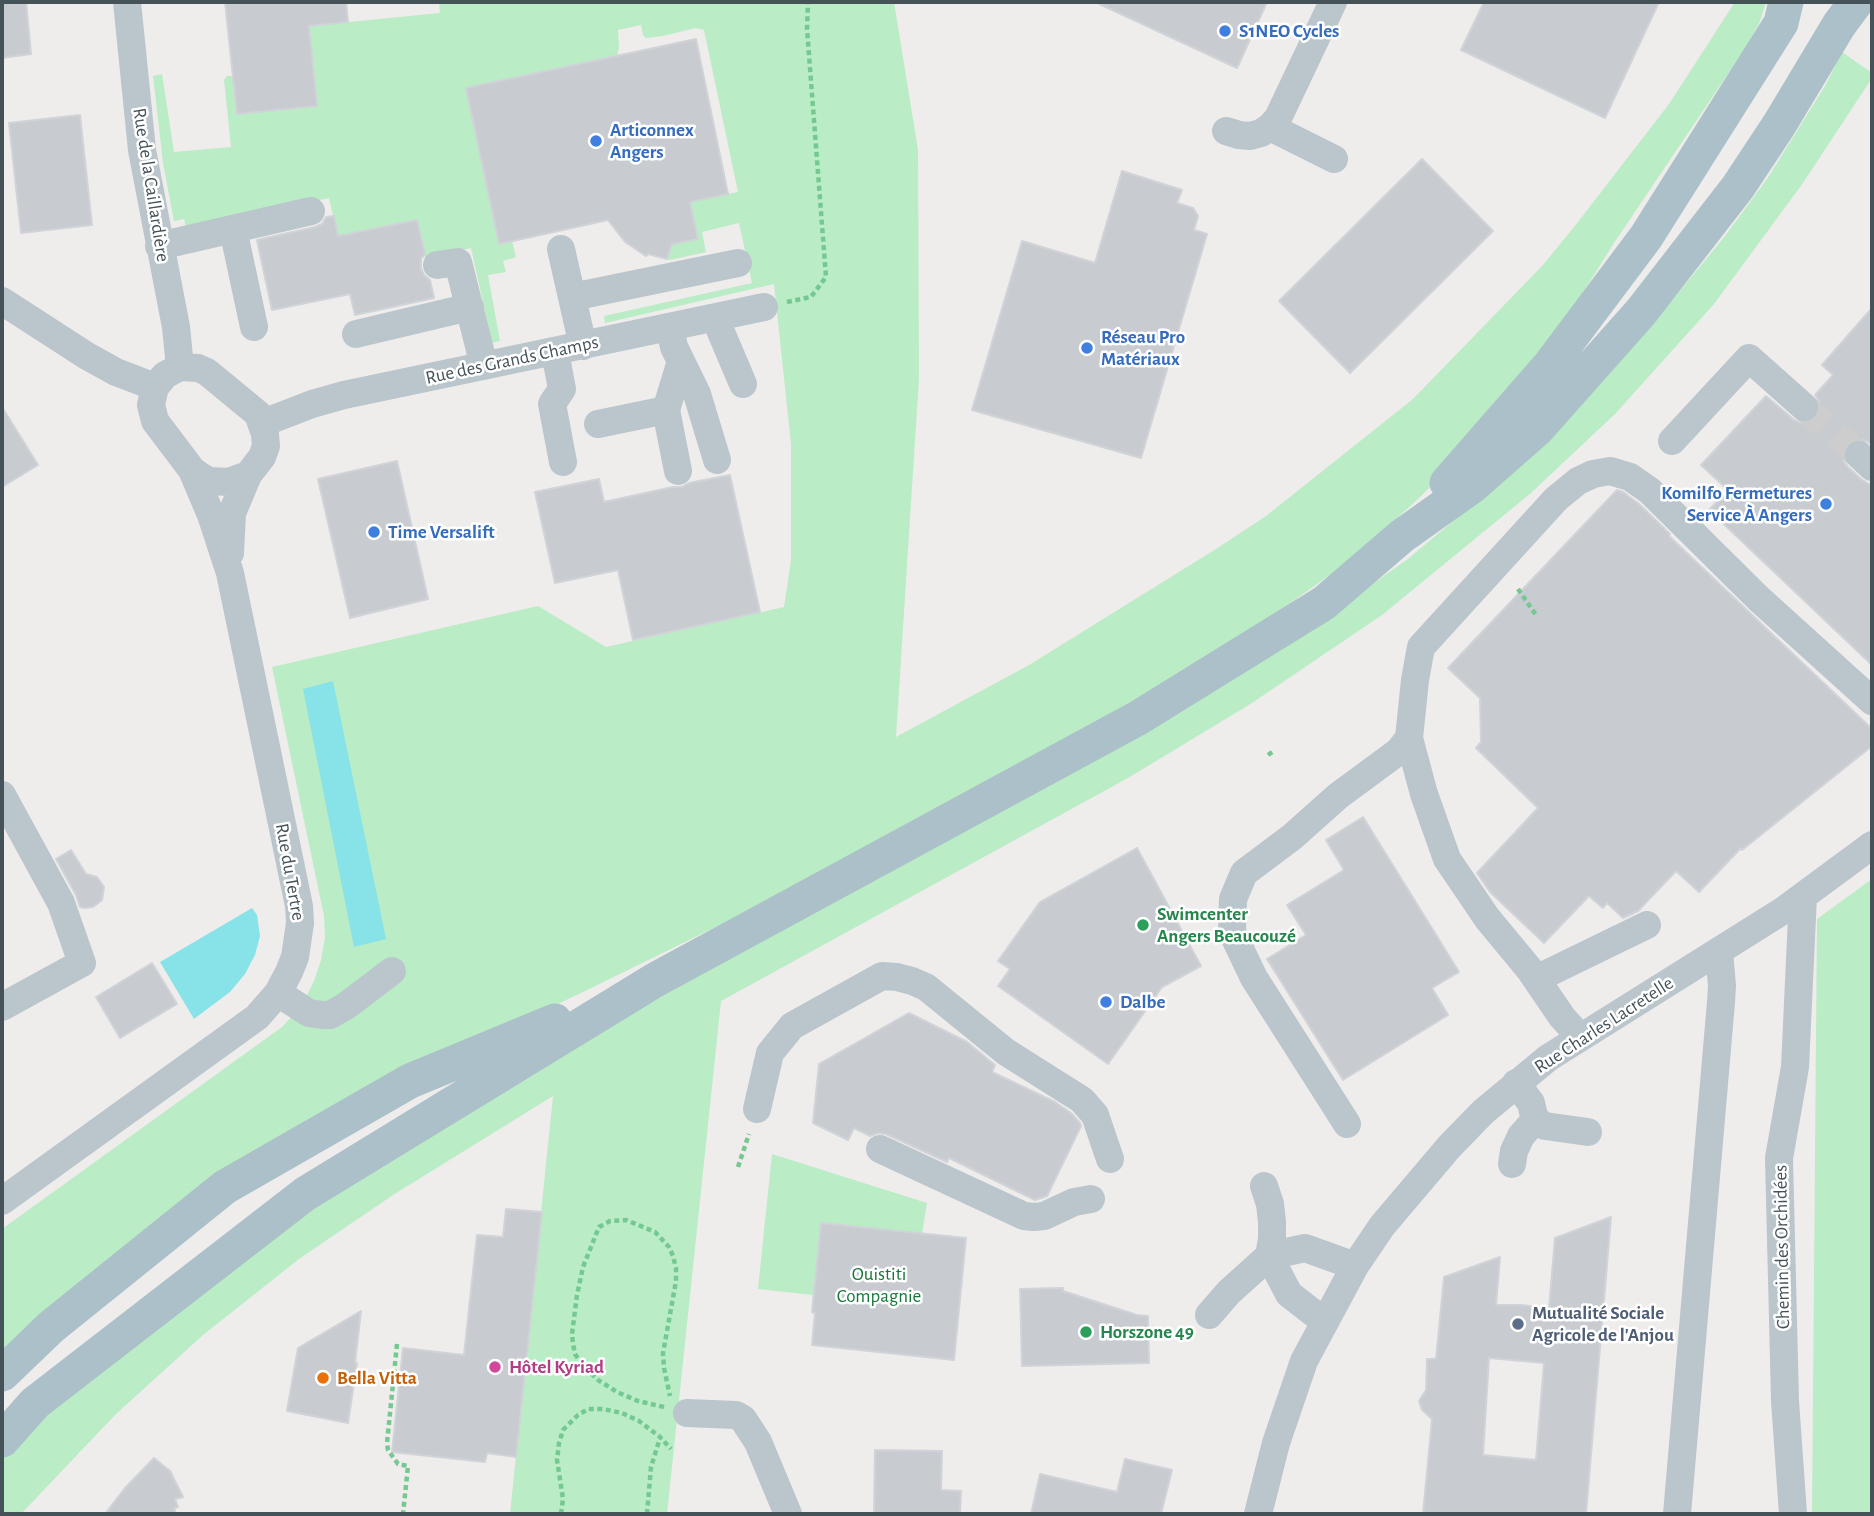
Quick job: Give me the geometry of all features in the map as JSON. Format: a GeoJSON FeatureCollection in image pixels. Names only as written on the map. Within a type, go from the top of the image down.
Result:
{"type":"FeatureCollection","features":[{"type":"Feature","properties":{"kind":"main road"},"geometry":{"type":"LineString","coordinates":[[1402,536],[1550,365],[1646,237],[1781,23],[1786,2]]}},
{"type":"Feature","properties":{"kind":"main road"},"geometry":{"type":"LineString","coordinates":[[2,1440],[34,1404],[304,1194],[655,980],[1139,718],[1324,603],[1402,536],[1471,487],[1537,429],[1641,312],[1738,187],[1856,2]]}},
{"type":"Feature","properties":{"kind":"main road"},"geometry":{"type":"LineString","coordinates":[[2,1374],[51,1327],[225,1187],[410,1081],[655,980]]}},
{"type":"Feature","properties":{"kind":"street","name":"Rue de la Caillardière"},"geometry":{"type":"LineString","coordinates":[[127,2],[142,150],[176,327],[180,368]]}},
{"type":"Feature","properties":{"kind":"street"},"geometry":{"type":"LineString","coordinates":[[1226,131],[1250,136],[1261,133],[1278,118],[1333,2]]}},
{"type":"Feature","properties":{"kind":"street"},"geometry":{"type":"LineString","coordinates":[[1270,127],[1334,159]]}},
{"type":"Feature","properties":{"kind":"street"},"geometry":{"type":"LineString","coordinates":[[159,246],[311,211]]}},
{"type":"Feature","properties":{"kind":"street"},"geometry":{"type":"LineString","coordinates":[[233,229],[254,327]]}},
{"type":"Feature","properties":{"kind":"street"},"geometry":{"type":"LineString","coordinates":[[561,249],[583,346]]}},
{"type":"Feature","properties":{"kind":"street"},"geometry":{"type":"LineString","coordinates":[[437,265],[458,261],[484,366]]}},
{"type":"Feature","properties":{"kind":"street"},"geometry":{"type":"LineString","coordinates":[[572,297],[737,263]]}},
{"type":"Feature","properties":{"kind":"street"},"geometry":{"type":"LineString","coordinates":[[2,301],[87,356],[116,372],[155,387]]}},
{"type":"Feature","properties":{"kind":"street","name":"Rue des Grands Champs"},"geometry":{"type":"LineString","coordinates":[[262,423],[344,395],[770,306]]}},
{"type":"Feature","properties":{"kind":"street"},"geometry":{"type":"LineString","coordinates":[[356,334],[470,307]]}},
{"type":"Feature","properties":{"kind":"street"},"geometry":{"type":"LineString","coordinates":[[715,318],[743,384]]}},
{"type":"Feature","properties":{"kind":"street"},"geometry":{"type":"LineString","coordinates":[[670,328],[674,347],[697,394],[717,460]]}},
{"type":"Feature","properties":{"kind":"street"},"geometry":{"type":"LineString","coordinates":[[555,352],[562,389],[552,404],[563,462]]}},
{"type":"Feature","properties":{"kind":"street"},"geometry":{"type":"LineString","coordinates":[[1672,441],[1749,358],[1804,407]]}},
{"type":"Feature","properties":{"kind":"street"},"geometry":{"type":"LineString","coordinates":[[678,471],[666,410],[681,361]]}},
{"type":"Feature","properties":{"kind":"street"},"geometry":{"type":"LineString","coordinates":[[180,368],[198,368],[207,372],[258,414],[265,434],[265,446],[262,457],[248,475],[229,482],[209,481],[192,470],[155,421],[151,405],[155,387],[164,375],[180,368]]}},
{"type":"Feature","properties":{"kind":"street"},"geometry":{"type":"LineString","coordinates":[[598,424],[666,410]]}},
{"type":"Feature","properties":{"kind":"street","name":"Rue du Tertre"},"geometry":{"type":"LineString","coordinates":[[2,1201],[257,1017],[278,993],[295,957],[299,940],[299,906],[230,573],[211,515],[192,470]]}},
{"type":"Feature","properties":{"kind":"street"},"geometry":{"type":"LineString","coordinates":[[1580,1037],[1487,918],[1447,859],[1424,794],[1409,738],[1421,647],[1556,499],[1578,481],[1593,474],[1610,471],[1630,477],[1650,491],[1758,598],[1872,701]]}},
{"type":"Feature","properties":{"kind":"street","name":"Rue du Tertre"},"geometry":{"type":"LineString","coordinates":[[230,573],[232,513],[248,475]]}},
{"type":"Feature","properties":{"kind":"street"},"geometry":{"type":"LineString","coordinates":[[1347,1124],[1254,978],[1232,932],[1233,899],[1244,873],[1292,837],[1338,796],[1399,751],[1409,738]]}},
{"type":"Feature","properties":{"kind":"street"},"geometry":{"type":"LineString","coordinates":[[2,795],[61,903],[82,963],[2,1007]]}},
{"type":"Feature","properties":{"kind":"street","name":"Rue Charles Lacretelle"},"geometry":{"type":"LineString","coordinates":[[1258,1514],[1276,1443],[1304,1362],[1355,1266],[1382,1226],[1449,1147],[1483,1112],[1548,1058],[1803,896],[1872,845]]}},
{"type":"Feature","properties":{"kind":"street","name":"Chemin des Orchidées"},"geometry":{"type":"LineString","coordinates":[[1793,1514],[1785,1401],[1779,1158],[1795,1067],[1803,896]]}},
{"type":"Feature","properties":{"kind":"street"},"geometry":{"type":"LineString","coordinates":[[1536,979],[1647,925]]}},
{"type":"Feature","properties":{"kind":"street"},"geometry":{"type":"LineString","coordinates":[[1677,1514],[1721,1002],[1719,951]]}},
{"type":"Feature","properties":{"kind":"street"},"geometry":{"type":"LineString","coordinates":[[278,993],[309,1013],[330,1015],[392,971]]}},
{"type":"Feature","properties":{"kind":"street"},"geometry":{"type":"LineString","coordinates":[[757,1110],[770,1054],[792,1026],[882,976],[897,977],[926,987],[1006,1052],[1083,1100],[1095,1115],[1110,1159]]}},
{"type":"Feature","properties":{"kind":"street"},"geometry":{"type":"LineString","coordinates":[[1516,1083],[1531,1103],[1535,1120],[1545,1126],[1588,1132]]}},
{"type":"Feature","properties":{"kind":"street"},"geometry":{"type":"LineString","coordinates":[[1512,1164],[1521,1136],[1535,1120]]}},
{"type":"Feature","properties":{"kind":"street"},"geometry":{"type":"LineString","coordinates":[[880,1149],[1024,1216],[1044,1216],[1074,1202],[1091,1199]]}},
{"type":"Feature","properties":{"kind":"street"},"geometry":{"type":"LineString","coordinates":[[1264,1186],[1272,1222],[1269,1256],[1289,1294],[1325,1322]]}},
{"type":"Feature","properties":{"kind":"street"},"geometry":{"type":"LineString","coordinates":[[1209,1315],[1228,1292],[1269,1256],[1305,1248],[1355,1266]]}},
{"type":"Feature","properties":{"kind":"street"},"geometry":{"type":"LineString","coordinates":[[681,1411],[736,1415],[743,1419],[758,1441],[788,1514]]}},
{"type":"Feature","properties":{"kind":"path"},"geometry":{"type":"LineString","coordinates":[[770,306],[811,297],[827,278],[807,29],[808,2]]}},
{"type":"Feature","properties":{"kind":"path"},"geometry":{"type":"LineString","coordinates":[[1517,589],[1536,615]]}},
{"type":"Feature","properties":{"kind":"path"},"geometry":{"type":"LineString","coordinates":[[1268,755],[1274,751]]}},
{"type":"Feature","properties":{"kind":"path"},"geometry":{"type":"LineString","coordinates":[[738,1167],[757,1110]]}},
{"type":"Feature","properties":{"kind":"path"},"geometry":{"type":"LineString","coordinates":[[626,1220],[655,1232],[669,1247],[673,1256],[676,1281],[663,1353],[668,1389],[681,1411],[638,1401],[617,1392],[589,1372],[575,1354],[572,1334],[583,1267],[598,1227],[610,1221],[626,1220]]}},
{"type":"Feature","properties":{"kind":"path"},"geometry":{"type":"LineString","coordinates":[[397,1344],[387,1443],[388,1450],[398,1464],[408,1466],[403,1514]]}},
{"type":"Feature","properties":{"kind":"path"},"geometry":{"type":"LineString","coordinates":[[561,1514],[562,1499],[557,1460],[559,1443],[563,1430],[578,1415],[589,1409],[622,1413],[639,1421],[671,1449]]}},
{"type":"Feature","properties":{"kind":"path"},"geometry":{"type":"LineString","coordinates":[[647,1514],[651,1467],[660,1437]]}},
{"type":"Feature","properties":{"kind":"green space"},"geometry":{"type":"Polygon","coordinates":[[[439,2],[894,2],[918,150],[919,378],[896,737],[1029,665],[1216,549],[1266,516],[1413,399],[1543,265],[1578,222],[1669,104],[1735,2],[1766,2],[1759,24],[1742,53],[1614,243],[1528,380],[1457,460],[1354,558],[1276,613],[1142,696],[965,797],[783,894],[380,1088],[2,1364],[2,1229],[282,1027],[295,1013],[314,981],[325,938],[324,916],[272,667],[538,606],[606,647],[784,607],[791,560],[791,444],[774,284],[605,323],[604,316],[752,283],[739,223],[702,232],[706,252],[667,259],[672,244],[698,239],[690,202],[738,192],[704,30],[696,28],[646,38],[641,25],[618,30],[617,56],[466,88],[499,243],[512,241],[516,257],[503,261],[506,272],[488,275],[500,341],[492,343],[471,248],[425,258],[417,220],[338,236],[329,198],[186,228],[184,219],[174,221],[163,163],[153,76],[162,74],[174,152],[231,147],[224,80],[227,76],[233,76],[309,26],[440,13],[439,2]]]}},
{"type":"Feature","properties":{"kind":"green space"},"geometry":{"type":"Polygon","coordinates":[[[1842,52],[1872,73],[1872,78],[1803,183],[1714,304],[1615,414],[1531,493],[1382,615],[1252,703],[1128,778],[721,1001],[667,1514],[510,1514],[553,1096],[393,1195],[299,1259],[203,1335],[116,1414],[21,1514],[2,1514],[2,1455],[40,1417],[214,1271],[484,1095],[1307,631],[1409,558],[1500,482],[1647,331],[1725,236],[1767,179],[1825,86],[1842,52]]]}},
{"type":"Feature","properties":{"kind":"green space"},"geometry":{"type":"Polygon","coordinates":[[[1872,879],[1872,1514],[1812,1514],[1817,919],[1872,879]]]}},
{"type":"Feature","properties":{"kind":"green space","name":"Ouistiti Compagnie"},"geometry":{"type":"Polygon","coordinates":[[[772,1154],[927,1203],[922,1234],[966,1238],[954,1360],[812,1345],[815,1313],[812,1313],[813,1295],[758,1289],[772,1154]]]}},
{"type":"Feature","properties":{"kind":"water"},"geometry":{"type":"Polygon","coordinates":[[[333,681],[386,939],[354,947],[303,689],[333,681]]]}},
{"type":"Feature","properties":{"kind":"water"},"geometry":{"type":"Polygon","coordinates":[[[252,908],[257,915],[260,936],[255,955],[245,974],[230,992],[194,1019],[160,962],[252,908]]]}},
{"type":"Feature","properties":{"kind":"building"},"geometry":{"type":"Polygon","coordinates":[[[2,2],[26,2],[31,54],[2,58],[2,2]]]}},
{"type":"Feature","properties":{"kind":"building"},"geometry":{"type":"Polygon","coordinates":[[[225,2],[346,2],[348,22],[309,26],[317,106],[237,114],[225,2]]]}},
{"type":"Feature","properties":{"kind":"building"},"geometry":{"type":"Polygon","coordinates":[[[1095,2],[1267,2],[1237,68],[1095,2]]]}},
{"type":"Feature","properties":{"kind":"building"},"geometry":{"type":"Polygon","coordinates":[[[1484,2],[1659,2],[1605,118],[1461,50],[1484,2]]]}},
{"type":"Feature","properties":{"kind":"building"},"geometry":{"type":"Polygon","coordinates":[[[696,39],[728,194],[690,202],[698,239],[672,244],[667,259],[648,254],[646,256],[625,242],[608,220],[499,244],[466,88],[696,39]]]}},
{"type":"Feature","properties":{"kind":"building"},"geometry":{"type":"Polygon","coordinates":[[[80,115],[92,225],[21,233],[9,123],[80,115]]]}},
{"type":"Feature","properties":{"kind":"building"},"geometry":{"type":"Polygon","coordinates":[[[1422,159],[1493,231],[1350,373],[1279,301],[1422,159]]]}},
{"type":"Feature","properties":{"kind":"building"},"geometry":{"type":"Polygon","coordinates":[[[1122,171],[1182,190],[1177,203],[1193,208],[1198,216],[1194,230],[1207,234],[1141,458],[972,410],[1022,241],[1095,263],[1122,171]]]}},
{"type":"Feature","properties":{"kind":"building"},"geometry":{"type":"Polygon","coordinates":[[[334,216],[338,236],[417,220],[425,254],[421,259],[421,268],[430,280],[434,298],[355,315],[350,294],[272,310],[257,240],[315,227],[322,224],[326,217],[334,216]]]}},
{"type":"Feature","properties":{"kind":"building"},"geometry":{"type":"Polygon","coordinates":[[[1872,308],[1872,441],[1870,443],[1853,439],[1846,444],[1843,461],[1872,486],[1872,665],[1709,510],[1728,490],[1701,465],[1766,396],[1800,423],[1809,423],[1816,419],[1820,410],[1815,395],[1833,375],[1822,365],[1872,308]]]}},
{"type":"Feature","properties":{"kind":"building"},"geometry":{"type":"Polygon","coordinates":[[[2,407],[38,465],[2,487],[2,407]]]}},
{"type":"Feature","properties":{"kind":"building"},"geometry":{"type":"Polygon","coordinates":[[[397,461],[428,599],[350,618],[318,479],[397,461]]]}},
{"type":"Feature","properties":{"kind":"building"},"geometry":{"type":"Polygon","coordinates":[[[730,475],[760,612],[633,640],[618,570],[555,583],[535,492],[599,479],[604,502],[730,475]]]}},
{"type":"Feature","properties":{"kind":"building"},"geometry":{"type":"Polygon","coordinates":[[[1617,490],[1639,504],[1669,536],[1872,729],[1872,746],[1742,850],[1741,848],[1699,892],[1676,871],[1638,911],[1623,918],[1607,903],[1603,908],[1589,896],[1544,943],[1490,892],[1477,873],[1538,808],[1476,748],[1481,742],[1480,698],[1448,668],[1617,490]]]}},
{"type":"Feature","properties":{"kind":"building"},"geometry":{"type":"Polygon","coordinates":[[[1363,817],[1459,972],[1432,988],[1448,1015],[1343,1080],[1267,959],[1306,935],[1287,905],[1344,870],[1326,840],[1363,817]]]}},
{"type":"Feature","properties":{"kind":"building"},"geometry":{"type":"Polygon","coordinates":[[[1137,848],[1201,966],[1162,987],[1108,1064],[998,986],[1010,969],[998,961],[1040,902],[1137,848]]]}},
{"type":"Feature","properties":{"kind":"building"},"geometry":{"type":"Polygon","coordinates":[[[71,850],[86,874],[97,877],[104,887],[102,900],[93,907],[80,907],[56,859],[71,850]]]}},
{"type":"Feature","properties":{"kind":"building"},"geometry":{"type":"Polygon","coordinates":[[[152,963],[177,1004],[120,1038],[96,997],[152,963]]]}},
{"type":"Feature","properties":{"kind":"building"},"geometry":{"type":"Polygon","coordinates":[[[909,1013],[967,1042],[995,1065],[992,1072],[1055,1102],[1080,1123],[1081,1126],[1047,1196],[1035,1200],[949,1158],[947,1162],[886,1134],[870,1136],[854,1128],[848,1140],[813,1123],[819,1064],[909,1013]]]}},
{"type":"Feature","properties":{"kind":"building"},"geometry":{"type":"Polygon","coordinates":[[[506,1209],[542,1212],[516,1457],[487,1453],[485,1462],[392,1452],[403,1348],[464,1355],[477,1235],[503,1237],[506,1209]]]}},
{"type":"Feature","properties":{"kind":"building"},"geometry":{"type":"Polygon","coordinates":[[[1611,1217],[1586,1514],[1423,1514],[1432,1419],[1422,1410],[1419,1401],[1426,1390],[1427,1359],[1436,1359],[1444,1277],[1500,1257],[1496,1305],[1549,1308],[1555,1238],[1611,1217]],[[1489,1358],[1483,1455],[1536,1460],[1544,1363],[1489,1358]]]}},
{"type":"Feature","properties":{"kind":"building","name":"Ouistiti Compagnie"},"geometry":{"type":"Polygon","coordinates":[[[821,1223],[966,1238],[954,1360],[812,1345],[815,1313],[812,1312],[821,1223]]]}},
{"type":"Feature","properties":{"kind":"building"},"geometry":{"type":"Polygon","coordinates":[[[1063,1288],[1063,1291],[1137,1315],[1148,1316],[1149,1363],[1022,1366],[1020,1289],[1063,1288]]]}},
{"type":"Feature","properties":{"kind":"building"},"geometry":{"type":"Polygon","coordinates":[[[361,1311],[348,1423],[287,1411],[298,1348],[361,1311]]]}},
{"type":"Feature","properties":{"kind":"building"},"geometry":{"type":"Polygon","coordinates":[[[875,1450],[942,1451],[941,1490],[961,1491],[960,1514],[874,1514],[875,1450]]]}},
{"type":"Feature","properties":{"kind":"building"},"geometry":{"type":"Polygon","coordinates":[[[154,1458],[170,1471],[183,1497],[175,1499],[178,1507],[174,1508],[176,1514],[105,1514],[125,1488],[154,1458]]]}},
{"type":"Feature","properties":{"kind":"building"},"geometry":{"type":"Polygon","coordinates":[[[1125,1459],[1172,1470],[1161,1514],[1031,1514],[1040,1474],[1117,1492],[1125,1459]]]}},
{"type":"Feature","properties":{"kind":"tunnel"},"geometry":{"type":"LineString","coordinates":[[1804,407],[1859,455]]}},
{"type":"Feature","properties":{"kind":"place","name":"S1NEO Cycles"},"geometry":{"type":"Point","coordinates":[1225,31]}},
{"type":"Feature","properties":{"kind":"place","name":"Articonnex Angers"},"geometry":{"type":"Point","coordinates":[596,141]}},
{"type":"Feature","properties":{"kind":"place","name":"Réseau Pro Matériaux"},"geometry":{"type":"Point","coordinates":[1087,348]}},
{"type":"Feature","properties":{"kind":"place","name":"Komilfo Fermetures Service À Angers"},"geometry":{"type":"Point","coordinates":[1826,504]}},
{"type":"Feature","properties":{"kind":"place","name":"Time Versalift"},"geometry":{"type":"Point","coordinates":[374,532]}},
{"type":"Feature","properties":{"kind":"place","name":"Swimcenter Angers Beaucouzé"},"geometry":{"type":"Point","coordinates":[1143,925]}},
{"type":"Feature","properties":{"kind":"place","name":"Dalbe"},"geometry":{"type":"Point","coordinates":[1106,1002]}},
{"type":"Feature","properties":{"kind":"place","name":"Mutualité Sociale Agricole de l'Anjou"},"geometry":{"type":"Point","coordinates":[1518,1324]}},
{"type":"Feature","properties":{"kind":"place","name":"Horszone 49"},"geometry":{"type":"Point","coordinates":[1086,1332]}},
{"type":"Feature","properties":{"kind":"place","name":"Hôtel Kyriad"},"geometry":{"type":"Point","coordinates":[495,1367]}},
{"type":"Feature","properties":{"kind":"place","name":"Bella Vitta"},"geometry":{"type":"Point","coordinates":[323,1378]}}]}
